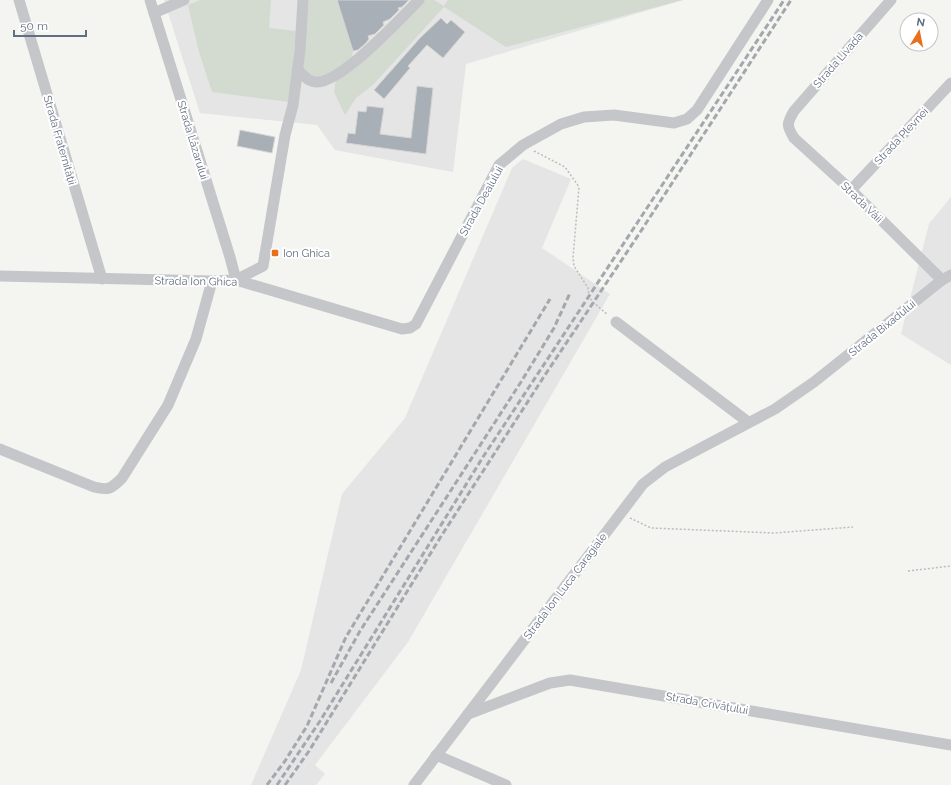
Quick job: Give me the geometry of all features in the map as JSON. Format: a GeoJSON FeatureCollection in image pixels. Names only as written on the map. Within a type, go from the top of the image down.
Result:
{"type":"FeatureCollection","features":[{"type":"Feature","properties":{"kind":"street","name":"Strada Fraternității"},"geometry":{"type":"LineString","coordinates":[[19,0],[102,279]]}},
{"type":"Feature","properties":{"kind":"street","name":"Strada Lăzarului"},"geometry":{"type":"LineString","coordinates":[[150,0],[236,280]]}},
{"type":"Feature","properties":{"kind":"street"},"geometry":{"type":"LineString","coordinates":[[236,280],[263,266],[285,135],[293,105],[298,70],[304,0]]}},
{"type":"Feature","properties":{"kind":"street"},"geometry":{"type":"LineString","coordinates":[[298,70],[307,80],[318,82],[330,79],[358,60],[419,0]]}},
{"type":"Feature","properties":{"kind":"street","name":"Strada Dealului"},"geometry":{"type":"LineString","coordinates":[[410,328],[416,324],[499,165],[523,145],[561,124],[584,117],[614,115],[674,123],[687,119],[697,110],[768,0]]}},
{"type":"Feature","properties":{"kind":"street","name":"Strada Livada"},"geometry":{"type":"LineString","coordinates":[[788,122],[802,102],[891,0]]}},
{"type":"Feature","properties":{"kind":"street"},"geometry":{"type":"LineString","coordinates":[[154,14],[180,1]]}},
{"type":"Feature","properties":{"kind":"street","name":"Strada Plevnei"},"geometry":{"type":"LineString","coordinates":[[851,190],[951,83]]}},
{"type":"Feature","properties":{"kind":"street","name":"Strada Văii"},"geometry":{"type":"LineString","coordinates":[[788,122],[788,129],[794,138],[946,277]]}},
{"type":"Feature","properties":{"kind":"street","name":"Strada Ion Ghica"},"geometry":{"type":"LineString","coordinates":[[0,276],[212,281],[236,280],[402,329],[410,328]]}},
{"type":"Feature","properties":{"kind":"street","name":"Strada Bixadului"},"geometry":{"type":"LineString","coordinates":[[814,382],[946,277]]}},
{"type":"Feature","properties":{"kind":"street"},"geometry":{"type":"LineString","coordinates":[[0,449],[104,490],[117,484],[168,405],[196,339],[212,281]]}},
{"type":"Feature","properties":{"kind":"street"},"geometry":{"type":"LineString","coordinates":[[616,322],[748,422]]}},
{"type":"Feature","properties":{"kind":"street","name":"Strada Ion Luca Caragiale"},"geometry":{"type":"LineString","coordinates":[[414,785],[643,484],[665,467],[775,409],[814,382]]}},
{"type":"Feature","properties":{"kind":"street","name":"Strada Crivățului"},"geometry":{"type":"LineString","coordinates":[[467,715],[550,683],[570,680],[951,745]]}},
{"type":"Feature","properties":{"kind":"street"},"geometry":{"type":"LineString","coordinates":[[436,755],[506,785]]}},
{"type":"Feature","properties":{"kind":"path"},"geometry":{"type":"LineString","coordinates":[[523,145],[566,167],[579,187],[573,258],[574,266],[588,288],[589,297],[616,322]]}},
{"type":"Feature","properties":{"kind":"path"},"geometry":{"type":"LineString","coordinates":[[620,513],[651,528],[774,533],[853,527]]}},
{"type":"Feature","properties":{"kind":"path"},"geometry":{"type":"LineString","coordinates":[[908,571],[951,566]]}},
{"type":"Feature","properties":{"kind":"shaded area"},"geometry":{"type":"Polygon","coordinates":[[[164,0],[683,0],[466,64],[453,172],[335,150],[317,125],[200,113],[164,0]]]}},
{"type":"Feature","properties":{"kind":"shaded area"},"geometry":{"type":"Polygon","coordinates":[[[200,0],[271,0],[269,28],[296,31],[289,102],[212,92],[199,52],[188,5],[200,0]]]}},
{"type":"Feature","properties":{"kind":"shaded area"},"geometry":{"type":"Polygon","coordinates":[[[308,0],[337,0],[353,51],[351,60],[326,77],[312,76],[303,70],[308,0]]]}},
{"type":"Feature","properties":{"kind":"shaded area"},"geometry":{"type":"Polygon","coordinates":[[[424,0],[434,0],[444,6],[448,0],[683,0],[506,47],[444,7],[373,85],[356,98],[345,115],[334,92],[336,79],[424,0]]]}},
{"type":"Feature","properties":{"kind":"shaded area"},"geometry":{"type":"Polygon","coordinates":[[[523,159],[571,179],[542,248],[610,294],[408,642],[315,765],[325,774],[316,785],[251,785],[301,670],[342,494],[405,418],[512,168],[523,159]]]}},
{"type":"Feature","properties":{"kind":"shaded area"},"geometry":{"type":"Polygon","coordinates":[[[951,197],[951,365],[901,334],[929,224],[951,197]]]}},
{"type":"Feature","properties":{"kind":"building"},"geometry":{"type":"Polygon","coordinates":[[[337,0],[409,0],[402,7],[398,8],[399,10],[390,19],[383,22],[384,25],[375,34],[368,36],[369,39],[366,43],[358,50],[353,51],[337,0]]]}},
{"type":"Feature","properties":{"kind":"building"},"geometry":{"type":"Polygon","coordinates":[[[441,18],[447,24],[451,20],[465,32],[443,58],[427,45],[408,66],[410,68],[384,99],[374,90],[420,38],[441,18]]]}},
{"type":"Feature","properties":{"kind":"building"},"geometry":{"type":"Polygon","coordinates":[[[417,86],[433,88],[426,154],[346,143],[348,133],[355,134],[358,111],[366,112],[367,106],[384,108],[380,134],[411,138],[417,86]]]}},
{"type":"Feature","properties":{"kind":"building"},"geometry":{"type":"Polygon","coordinates":[[[240,130],[275,137],[272,153],[237,146],[240,130]]]}},
{"type":"Feature","properties":{"kind":"railway"},"geometry":{"type":"LineString","coordinates":[[277,785],[320,721],[483,457],[784,0]]}},
{"type":"Feature","properties":{"kind":"railway"},"geometry":{"type":"LineString","coordinates":[[285,785],[309,751],[440,538],[543,378],[639,234],[791,0]]}},
{"type":"Feature","properties":{"kind":"railway"},"geometry":{"type":"LineString","coordinates":[[331,683],[360,631],[521,382],[554,328],[570,293]]}},
{"type":"Feature","properties":{"kind":"railway"},"geometry":{"type":"LineString","coordinates":[[267,785],[285,761],[307,726],[346,637],[550,299]]}},
{"type":"Feature","properties":{"kind":"place","name":"Ion Ghica"},"geometry":{"type":"Point","coordinates":[275,253]}}]}
